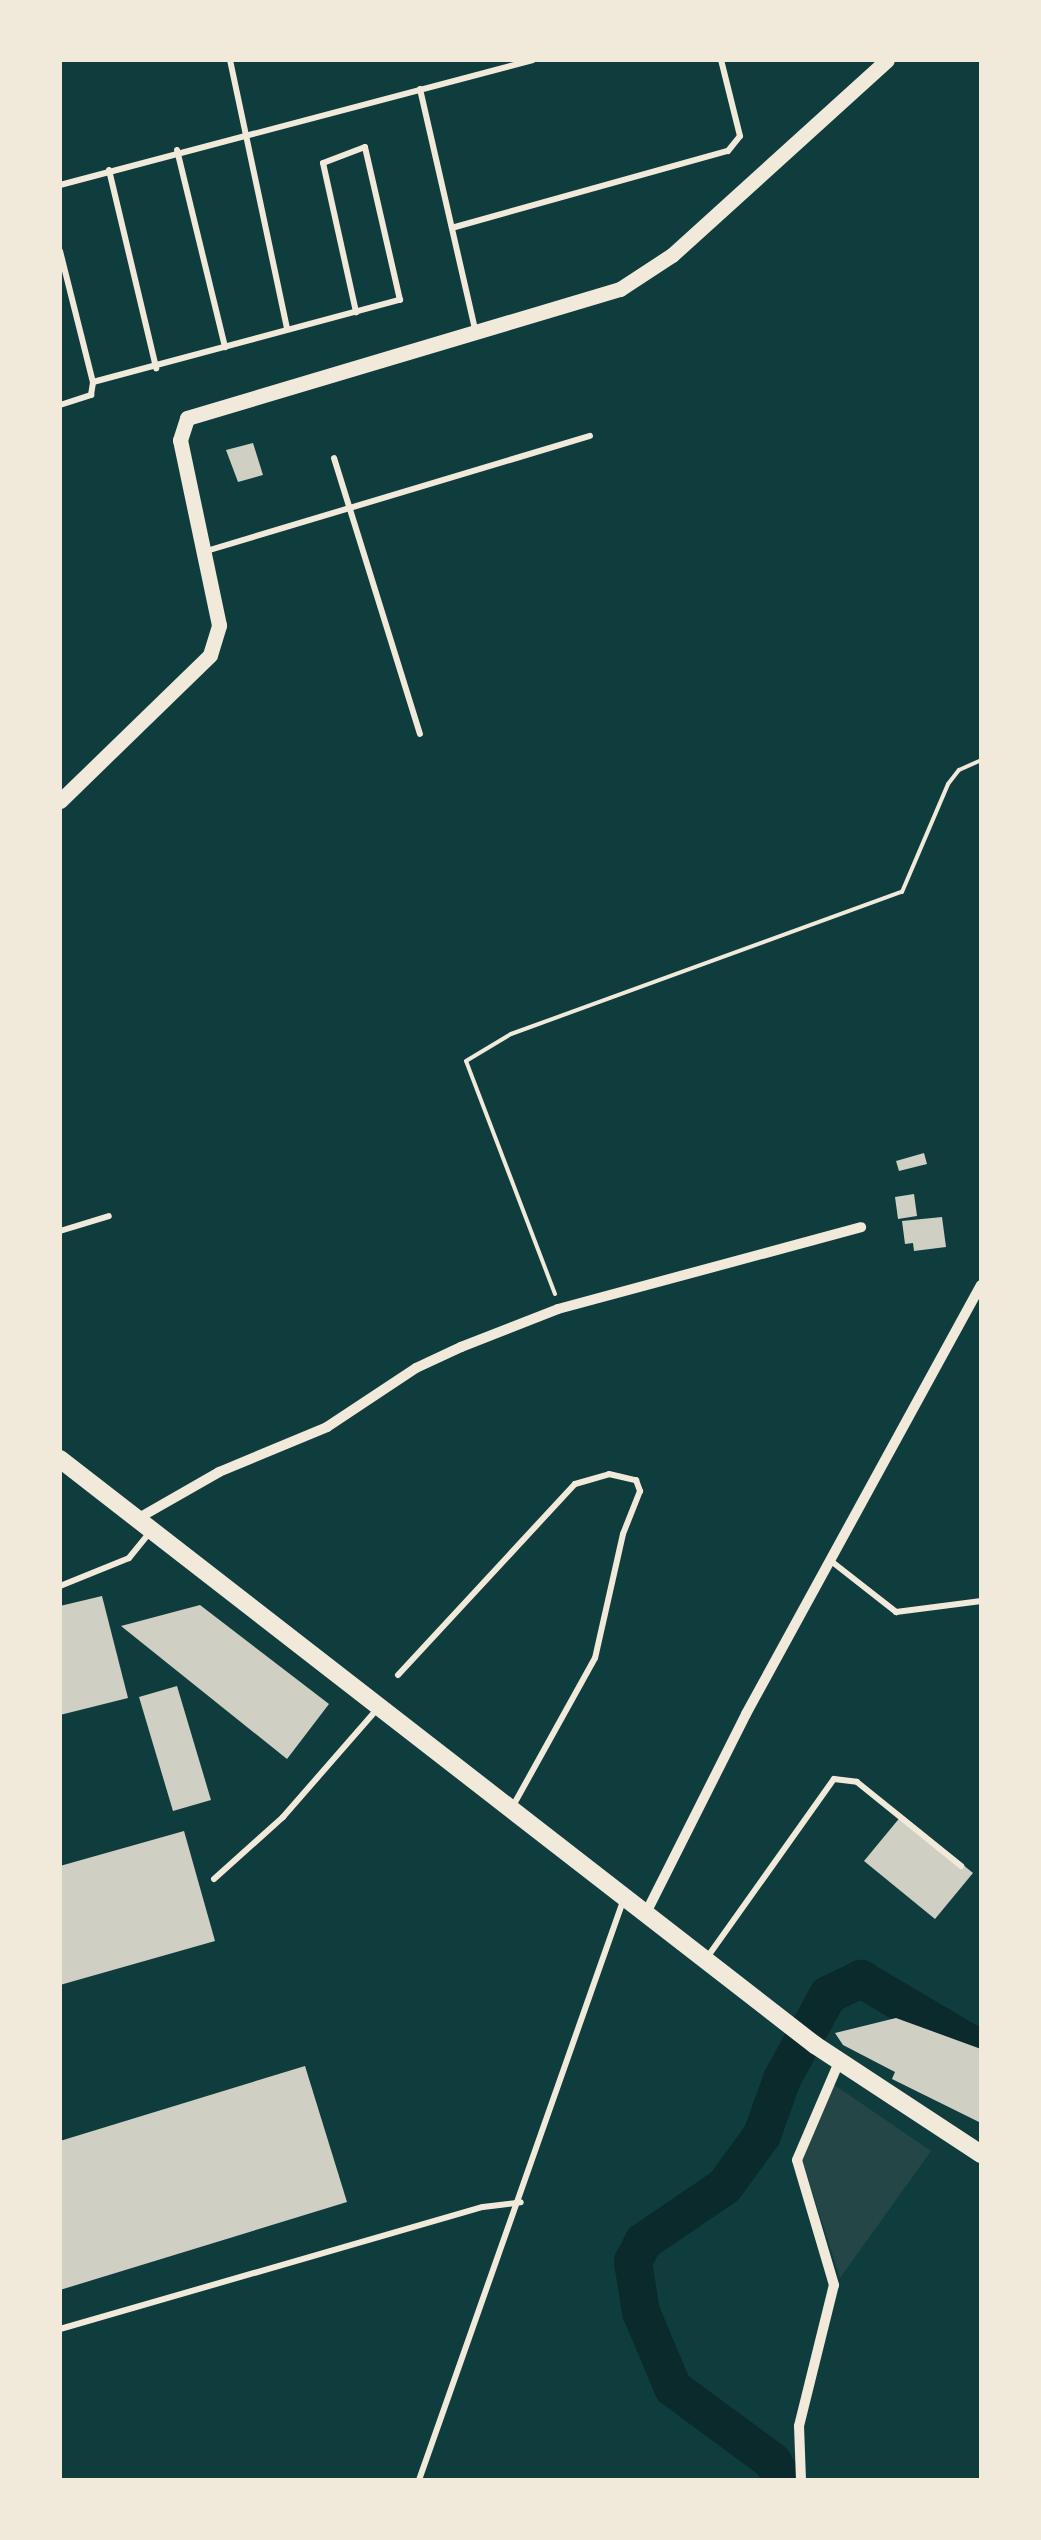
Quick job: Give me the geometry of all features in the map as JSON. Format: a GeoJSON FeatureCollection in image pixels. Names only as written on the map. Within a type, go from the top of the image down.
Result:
{"type":"FeatureCollection","features":[{"type":"Feature","properties":{"kind":"main road"},"geometry":{"type":"LineString","coordinates":[[60,1459],[815,2045],[981,2154]]}},
{"type":"Feature","properties":{"kind":"street"},"geometry":{"type":"LineString","coordinates":[[60,802],[210,655],[219,624],[180,440],[186,418],[576,306],[646,273],[799,145],[887,60]]}},
{"type":"Feature","properties":{"kind":"street"},"geometry":{"type":"LineString","coordinates":[[144,1524],[219,1472],[327,1427],[416,1368],[558,1308],[861,1227]]}},
{"type":"Feature","properties":{"kind":"street"},"geometry":{"type":"LineString","coordinates":[[646,1914],[830,1561],[981,1285]]}},
{"type":"Feature","properties":{"kind":"street"},"geometry":{"type":"LineString","coordinates":[[802,2480],[799,2426],[834,2285],[797,2160],[838,2062]]}},
{"type":"Feature","properties":{"kind":"lane"},"geometry":{"type":"LineString","coordinates":[[230,60],[287,328]]}},
{"type":"Feature","properties":{"kind":"lane"},"geometry":{"type":"LineString","coordinates":[[60,185],[177,150],[532,60]]}},
{"type":"Feature","properties":{"kind":"lane"},"geometry":{"type":"LineString","coordinates":[[454,227],[728,151],[740,136],[721,60]]}},
{"type":"Feature","properties":{"kind":"lane"},"geometry":{"type":"LineString","coordinates":[[420,89],[476,334]]}},
{"type":"Feature","properties":{"kind":"lane"},"geometry":{"type":"LineString","coordinates":[[93,382],[156,368],[287,328],[356,312],[401,297],[364,147],[323,162],[356,312]]}},
{"type":"Feature","properties":{"kind":"lane"},"geometry":{"type":"LineString","coordinates":[[177,150],[225,346]]}},
{"type":"Feature","properties":{"kind":"lane"},"geometry":{"type":"LineString","coordinates":[[109,170],[156,368]]}},
{"type":"Feature","properties":{"kind":"lane"},"geometry":{"type":"LineString","coordinates":[[60,250],[93,382],[91,396],[60,405]]}},
{"type":"Feature","properties":{"kind":"lane"},"geometry":{"type":"LineString","coordinates":[[202,552],[590,436]]}},
{"type":"Feature","properties":{"kind":"lane"},"geometry":{"type":"LineString","coordinates":[[334,458],[420,734]]}},
{"type":"Feature","properties":{"kind":"lane"},"geometry":{"type":"LineString","coordinates":[[60,1231],[109,1216]]}},
{"type":"Feature","properties":{"kind":"lane"},"geometry":{"type":"LineString","coordinates":[[398,1675],[575,1484],[608,1474],[636,1480],[640,1492],[623,1534],[595,1658],[512,1810]]}},
{"type":"Feature","properties":{"kind":"lane"},"geometry":{"type":"LineString","coordinates":[[60,1586],[130,1558],[144,1524]]}},
{"type":"Feature","properties":{"kind":"lane"},"geometry":{"type":"LineString","coordinates":[[830,1561],[896,1612],[981,1601]]}},
{"type":"Feature","properties":{"kind":"lane"},"geometry":{"type":"LineString","coordinates":[[214,1879],[283,1817],[378,1707]]}},
{"type":"Feature","properties":{"kind":"lane"},"geometry":{"type":"LineString","coordinates":[[706,1960],[834,1779],[857,1782],[961,1866]]}},
{"type":"Feature","properties":{"kind":"lane"},"geometry":{"type":"LineString","coordinates":[[419,2480],[521,2202],[624,1896]]}},
{"type":"Feature","properties":{"kind":"lane"},"geometry":{"type":"LineString","coordinates":[[60,2330],[483,2207],[521,2202]]}},
{"type":"Feature","properties":{"kind":"path"},"geometry":{"type":"LineString","coordinates":[[558,1308],[530,1219],[468,1080],[466,1061],[511,1034],[902,892],[948,784],[959,770],[981,760]]}},
{"type":"Feature","properties":{"kind":"shaded area"},"geometry":{"type":"Polygon","coordinates":[[[833,2084],[931,2151],[840,2278],[802,2160],[833,2084]]]}},
{"type":"Feature","properties":{"kind":"building"},"geometry":{"type":"Polygon","coordinates":[[[253,443],[263,475],[238,482],[226,450],[253,443]]]}},
{"type":"Feature","properties":{"kind":"building"},"geometry":{"type":"Polygon","coordinates":[[[924,1153],[927,1164],[899,1171],[896,1161],[924,1153]]]}},
{"type":"Feature","properties":{"kind":"building"},"geometry":{"type":"Polygon","coordinates":[[[914,1194],[917,1216],[898,1219],[895,1197],[914,1194]]]}},
{"type":"Feature","properties":{"kind":"building"},"geometry":{"type":"Polygon","coordinates":[[[942,1217],[946,1247],[914,1251],[913,1243],[905,1244],[902,1221],[942,1217]]]}},
{"type":"Feature","properties":{"kind":"building"},"geometry":{"type":"Polygon","coordinates":[[[102,1596],[128,1698],[60,1715],[60,1606],[102,1596]]]}},
{"type":"Feature","properties":{"kind":"building"},"geometry":{"type":"Polygon","coordinates":[[[200,1605],[329,1704],[287,1759],[121,1626],[200,1605]]]}},
{"type":"Feature","properties":{"kind":"building"},"geometry":{"type":"Polygon","coordinates":[[[177,1686],[211,1800],[173,1811],[139,1697],[177,1686]]]}},
{"type":"Feature","properties":{"kind":"building"},"geometry":{"type":"Polygon","coordinates":[[[902,1815],[973,1873],[935,1919],[864,1861],[902,1815]]]}},
{"type":"Feature","properties":{"kind":"building"},"geometry":{"type":"Polygon","coordinates":[[[184,1831],[215,1941],[60,1985],[60,1866],[184,1831]]]}},
{"type":"Feature","properties":{"kind":"building"},"geometry":{"type":"Polygon","coordinates":[[[896,2018],[981,2049],[979,2122],[892,2079],[895,2072],[843,2045],[835,2033],[896,2018]]]}},
{"type":"Feature","properties":{"kind":"building"},"geometry":{"type":"Polygon","coordinates":[[[305,2066],[347,2202],[60,2290],[60,2141],[305,2066]]]}},
{"type":"Feature","properties":{"kind":"waterway"},"geometry":{"type":"LineString","coordinates":[[784,2480],[772,2461],[673,2388],[641,2312],[633,2262],[643,2242],[725,2186],[762,2135],[782,2079],[828,1995],[861,1979],[981,2050]]}}]}
